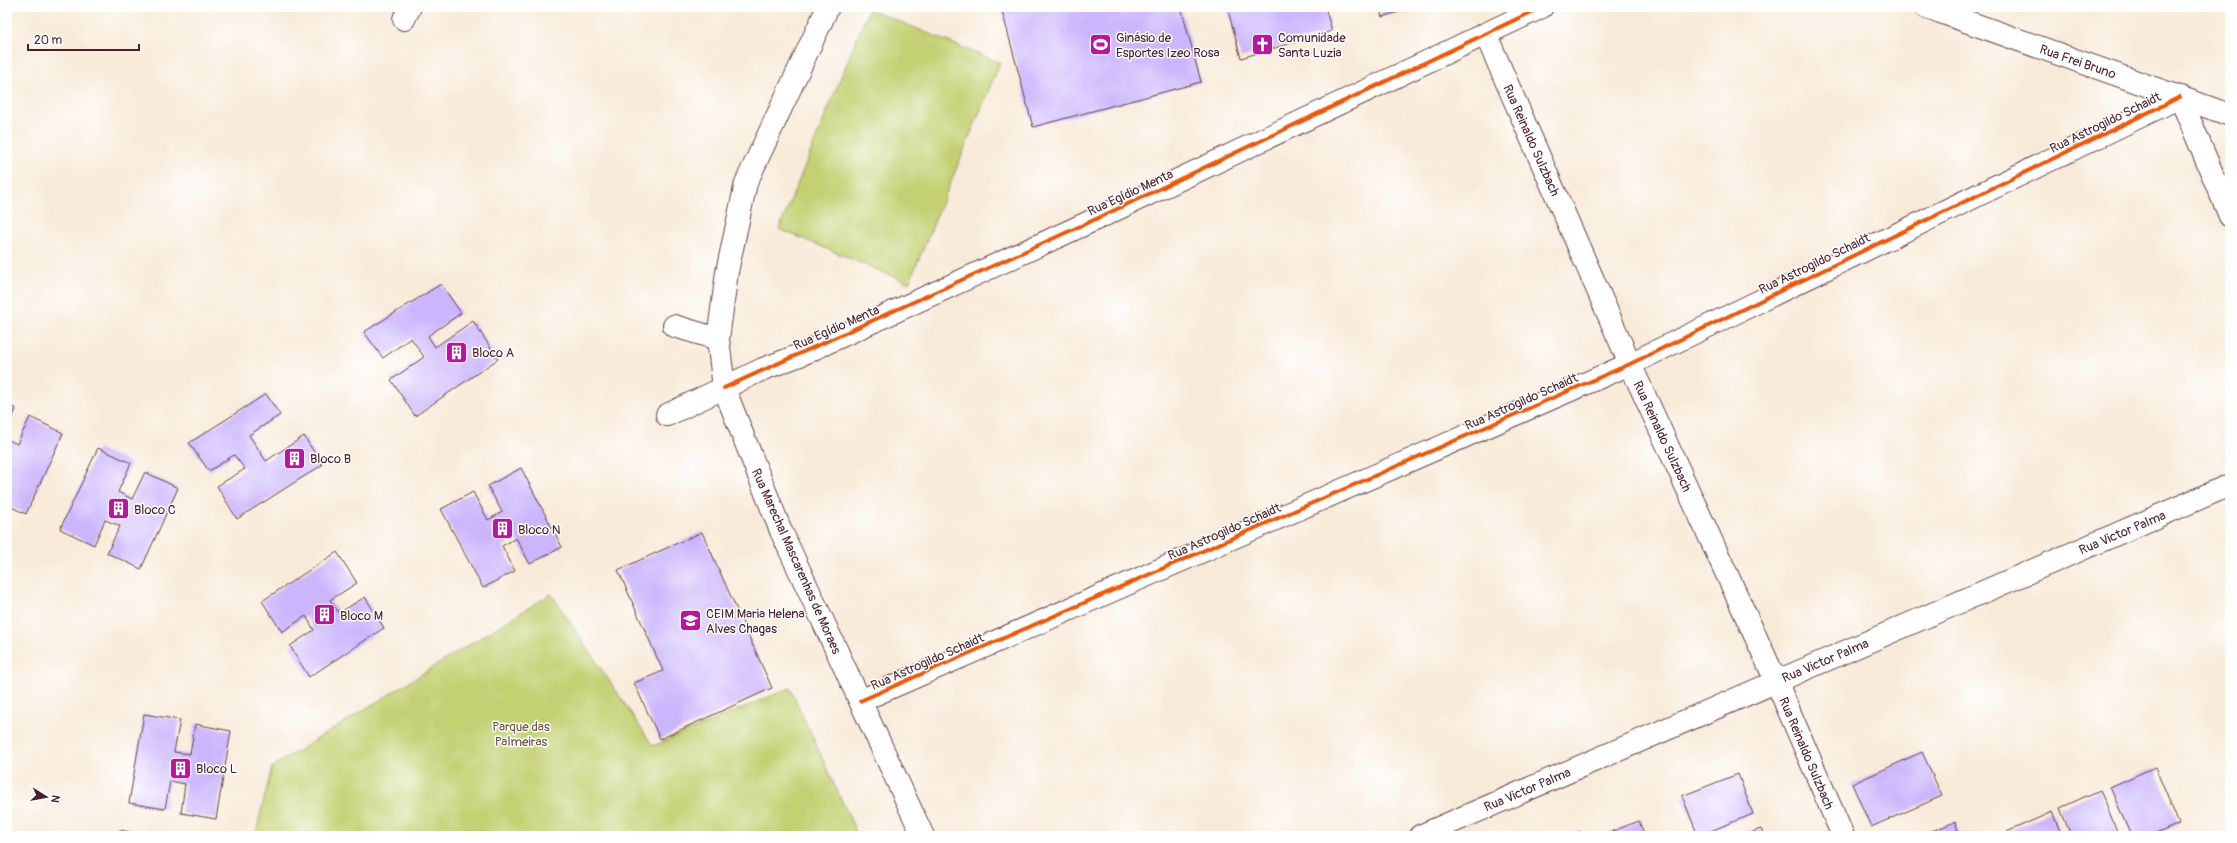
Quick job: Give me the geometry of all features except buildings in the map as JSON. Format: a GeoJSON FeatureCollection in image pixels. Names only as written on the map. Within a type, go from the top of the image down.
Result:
{"type":"FeatureCollection","features":[{"type":"Feature","properties":{"kind":"street","name":"Rua Marechal Mascarenhas de Moraes"},"geometry":{"type":"LineString","coordinates":[[828,7],[746,183],[727,272],[718,339],[724,388],[781,531],[923,836]]}},
{"type":"Feature","properties":{"kind":"street","name":"Rua Egídio Menta"},"geometry":{"type":"LineString","coordinates":[[667,415],[1082,226],[1486,35],[1542,7]]}},
{"type":"Feature","properties":{"kind":"street","name":"Rua Frei Bruno"},"geometry":{"type":"LineString","coordinates":[[1926,7],[2230,115]]}},
{"type":"Feature","properties":{"kind":"street","name":"Rua Reinaldo Sulzbach"},"geometry":{"type":"LineString","coordinates":[[1486,35],[1630,364],[1776,681],[1843,836]]}},
{"type":"Feature","properties":{"kind":"street"},"geometry":{"type":"LineString","coordinates":[[2180,97],[2230,216]]}},
{"type":"Feature","properties":{"kind":"street","name":"Rua Astrogildo Schaidt"},"geometry":{"type":"LineString","coordinates":[[860,701],[1630,364],[2180,97]]}},
{"type":"Feature","properties":{"kind":"street"},"geometry":{"type":"LineString","coordinates":[[674,326],[718,339]]}},
{"type":"Feature","properties":{"kind":"street","name":"Rua Victor Palma"},"geometry":{"type":"LineString","coordinates":[[1420,836],[2230,485]]}},
{"type":"Feature","properties":{"kind":"green space"},"geometry":{"type":"Polygon","coordinates":[[[869,9],[1000,63],[909,283],[779,229],[869,9]]]}},
{"type":"Feature","properties":{"kind":"green space","name":"Parque das Palmeiras"},"geometry":{"type":"Polygon","coordinates":[[[551,594],[653,746],[790,688],[858,836],[255,836],[272,767],[551,594]]]}},
{"type":"Feature","properties":{"kind":"cycle path"},"geometry":{"type":"LineString","coordinates":[[724,388],[1096,219],[1542,7]]}},
{"type":"Feature","properties":{"kind":"cycle path"},"geometry":{"type":"LineString","coordinates":[[860,701],[1630,364],[2180,97]]}},
{"type":"Feature","properties":{"kind":"place","name":"Ginásio de Esportes Izeo Rosa"},"geometry":{"type":"Point","coordinates":[1101,44]}},
{"type":"Feature","properties":{"kind":"place","name":"Comunidade Santa Luzia"},"geometry":{"type":"Point","coordinates":[1262,44]}},
{"type":"Feature","properties":{"kind":"place","name":"Bloco A"},"geometry":{"type":"Point","coordinates":[457,352]}},
{"type":"Feature","properties":{"kind":"place","name":"Bloco B"},"geometry":{"type":"Point","coordinates":[294,458]}},
{"type":"Feature","properties":{"kind":"place","name":"Bloco C"},"geometry":{"type":"Point","coordinates":[119,509]}},
{"type":"Feature","properties":{"kind":"place","name":"Bloco N"},"geometry":{"type":"Point","coordinates":[502,529]}},
{"type":"Feature","properties":{"kind":"place","name":"Bloco M"},"geometry":{"type":"Point","coordinates":[324,615]}},
{"type":"Feature","properties":{"kind":"place","name":"CEIM Maria Helena Alves Chagas"},"geometry":{"type":"Point","coordinates":[691,620]}},
{"type":"Feature","properties":{"kind":"place","name":"Bloco L"},"geometry":{"type":"Point","coordinates":[180,768]}}]}
